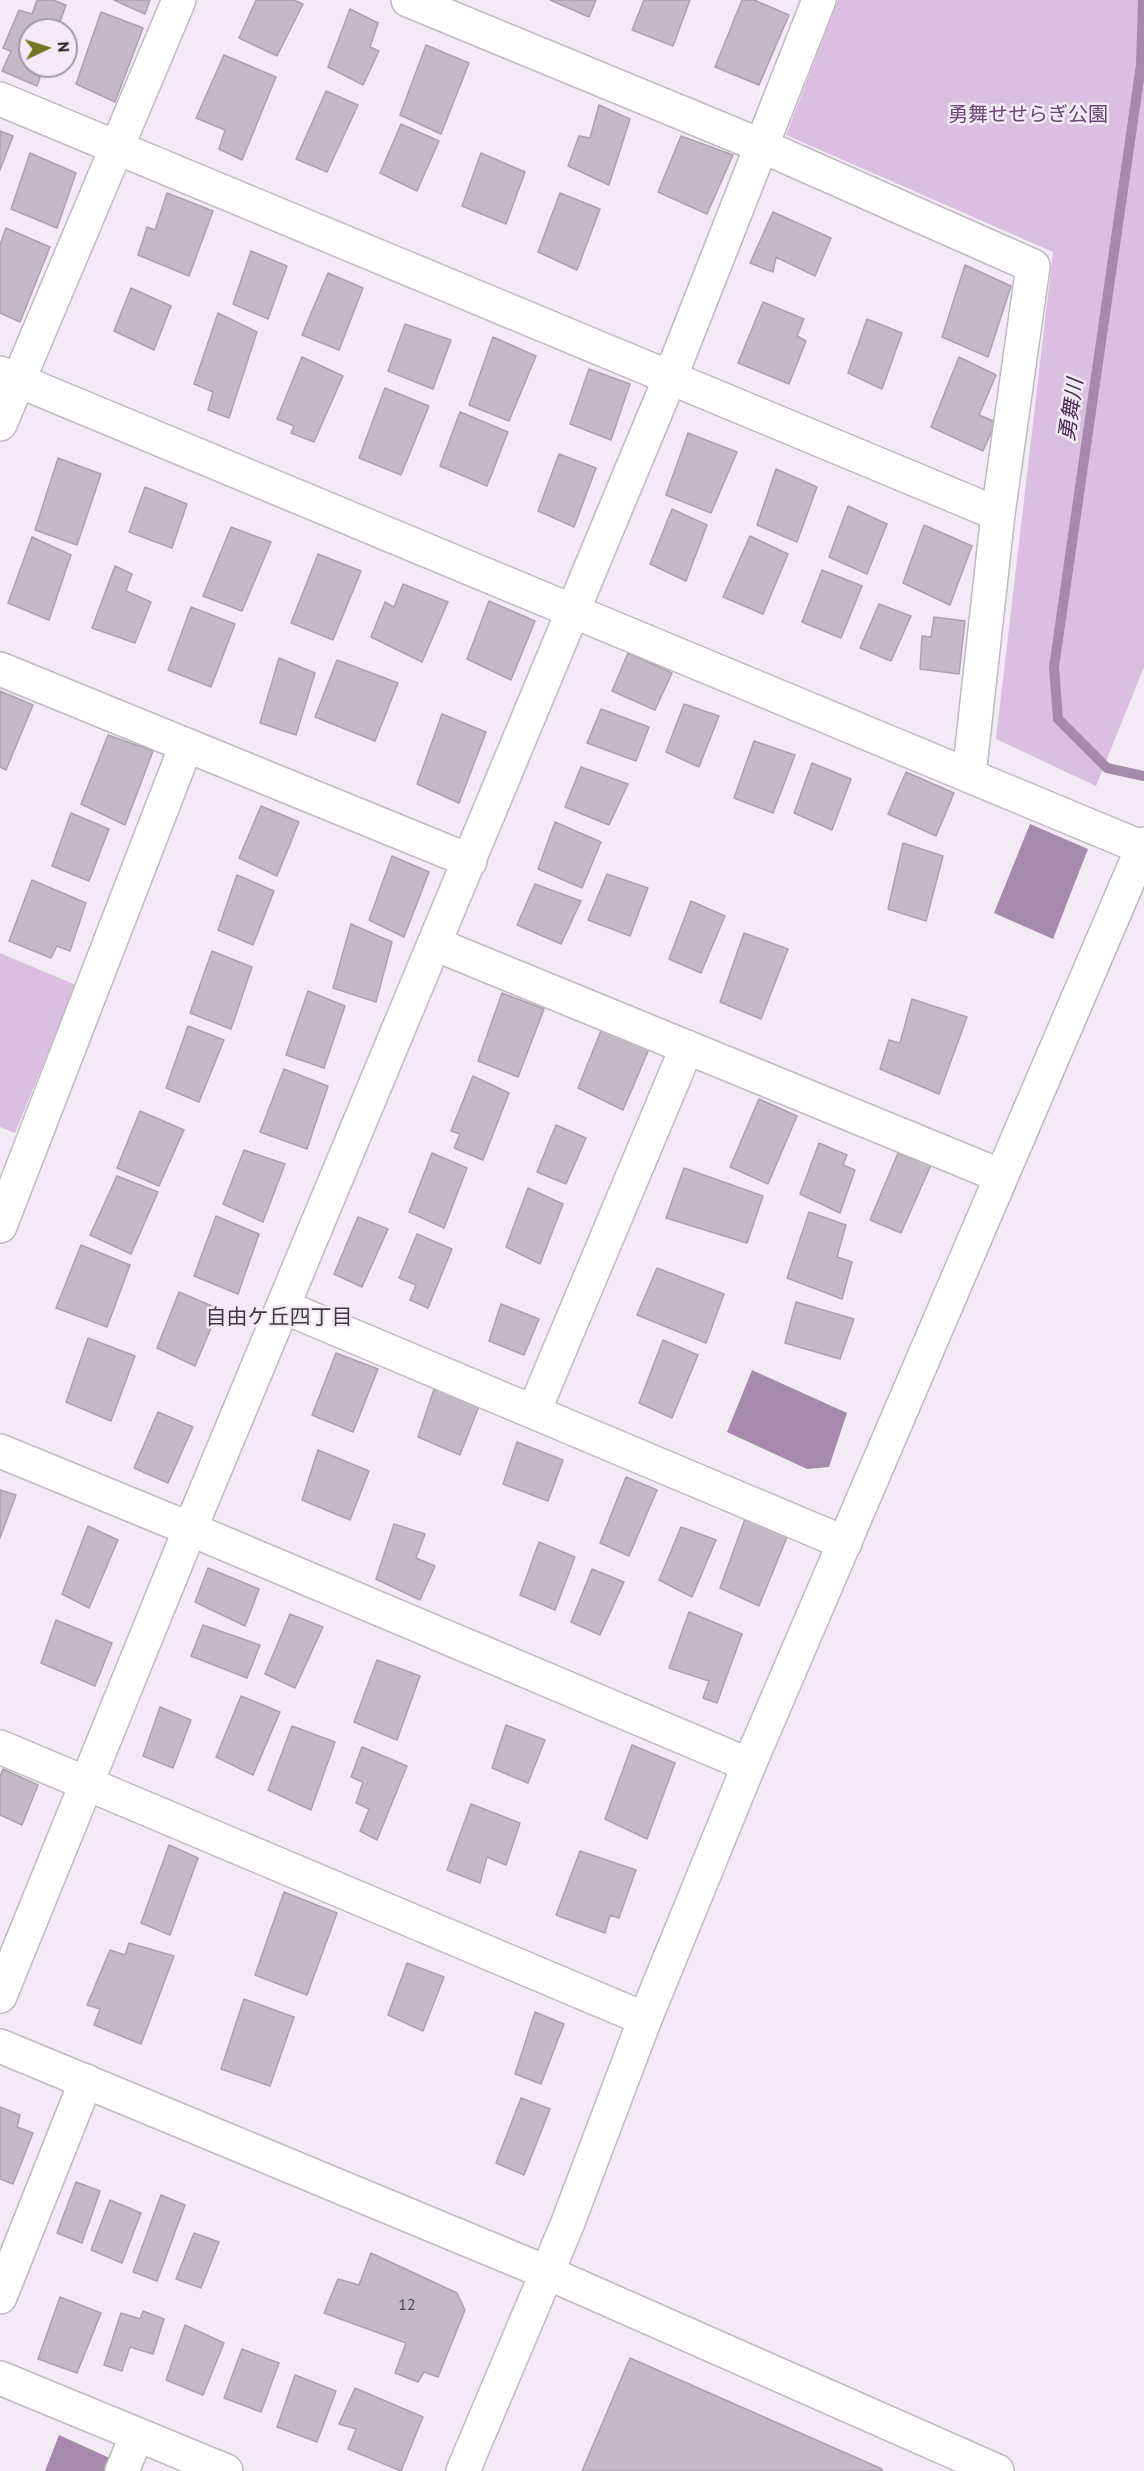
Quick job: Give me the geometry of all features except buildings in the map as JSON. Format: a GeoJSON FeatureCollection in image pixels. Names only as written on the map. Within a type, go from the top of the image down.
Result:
{"type":"FeatureCollection","features":[{"type":"Feature","properties":{"kind":"street"},"geometry":{"type":"LineString","coordinates":[[0,424],[9,376],[117,148],[179,0]]}},
{"type":"Feature","properties":{"kind":"street"},"geometry":{"type":"LineString","coordinates":[[408,0],[762,146],[1033,266],[998,514],[969,775]]}},
{"type":"Feature","properties":{"kind":"street"},"geometry":{"type":"LineString","coordinates":[[0,1996],[190,1529],[670,378],[819,0]]}},
{"type":"Feature","properties":{"kind":"street"},"geometry":{"type":"LineString","coordinates":[[0,99],[998,514]]}},
{"type":"Feature","properties":{"kind":"street"},"geometry":{"type":"LineString","coordinates":[[9,376],[1143,846],[749,1765],[645,2019],[548,2273],[463,2471]]}},
{"type":"Feature","properties":{"kind":"street"},"geometry":{"type":"LineString","coordinates":[[0,669],[470,861]]}},
{"type":"Feature","properties":{"kind":"street"},"geometry":{"type":"LineString","coordinates":[[0,1226],[186,746]]}},
{"type":"Feature","properties":{"kind":"street"},"geometry":{"type":"LineString","coordinates":[[435,944],[1001,1176]]}},
{"type":"Feature","properties":{"kind":"street"},"geometry":{"type":"LineString","coordinates":[[534,1411],[687,1047]]}},
{"type":"Feature","properties":{"kind":"street"},"geometry":{"type":"LineString","coordinates":[[284,1307],[845,1543]]}},
{"type":"Feature","properties":{"kind":"street"},"geometry":{"type":"LineString","coordinates":[[0,1451],[749,1765]]}},
{"type":"Feature","properties":{"kind":"street"},"geometry":{"type":"LineString","coordinates":[[0,1747],[645,2019]]}},
{"type":"Feature","properties":{"kind":"street"},"geometry":{"type":"LineString","coordinates":[[0,2046],[548,2273],[997,2471]]}},
{"type":"Feature","properties":{"kind":"street"},"geometry":{"type":"LineString","coordinates":[[0,2297],[86,2081]]}},
{"type":"Feature","properties":{"kind":"street"},"geometry":{"type":"LineString","coordinates":[[0,2378],[225,2471]]}},
{"type":"Feature","properties":{"kind":"street"},"geometry":{"type":"LineString","coordinates":[[122,2471],[137,2435]]}},
{"type":"Feature","properties":{"kind":"green space","name":"勇舞せせらぎ公園"},"geometry":{"type":"Polygon","coordinates":[[[838,0],[1144,0],[1144,667],[1096,786],[996,739],[1053,252],[786,135],[838,0]]]}},
{"type":"Feature","properties":{"kind":"green space"},"geometry":{"type":"Polygon","coordinates":[[[0,953],[76,985],[15,1133],[0,1127],[0,953]]]}},
{"type":"Feature","properties":{"kind":"shaded area"},"geometry":{"type":"Polygon","coordinates":[[[1030,824],[1088,849],[1053,939],[994,913],[1030,824]]]}},
{"type":"Feature","properties":{"kind":"shaded area"},"geometry":{"type":"Polygon","coordinates":[[[752,1370],[847,1413],[829,1467],[807,1469],[727,1432],[752,1370]]]}},
{"type":"Feature","properties":{"kind":"shaded area"},"geometry":{"type":"Polygon","coordinates":[[[59,2435],[114,2460],[110,2471],[45,2471],[59,2435]]]}},
{"type":"Feature","properties":{"kind":"waterway","name":"勇舞川"},"geometry":{"type":"LineString","coordinates":[[1143,0],[1141,65],[1054,667],[1058,719],[1107,768],[1144,776]]}},
{"type":"Feature","properties":{"kind":"district","name":"自由ケ丘四丁目"},"geometry":{"type":"Point","coordinates":[279,1318]}}]}
